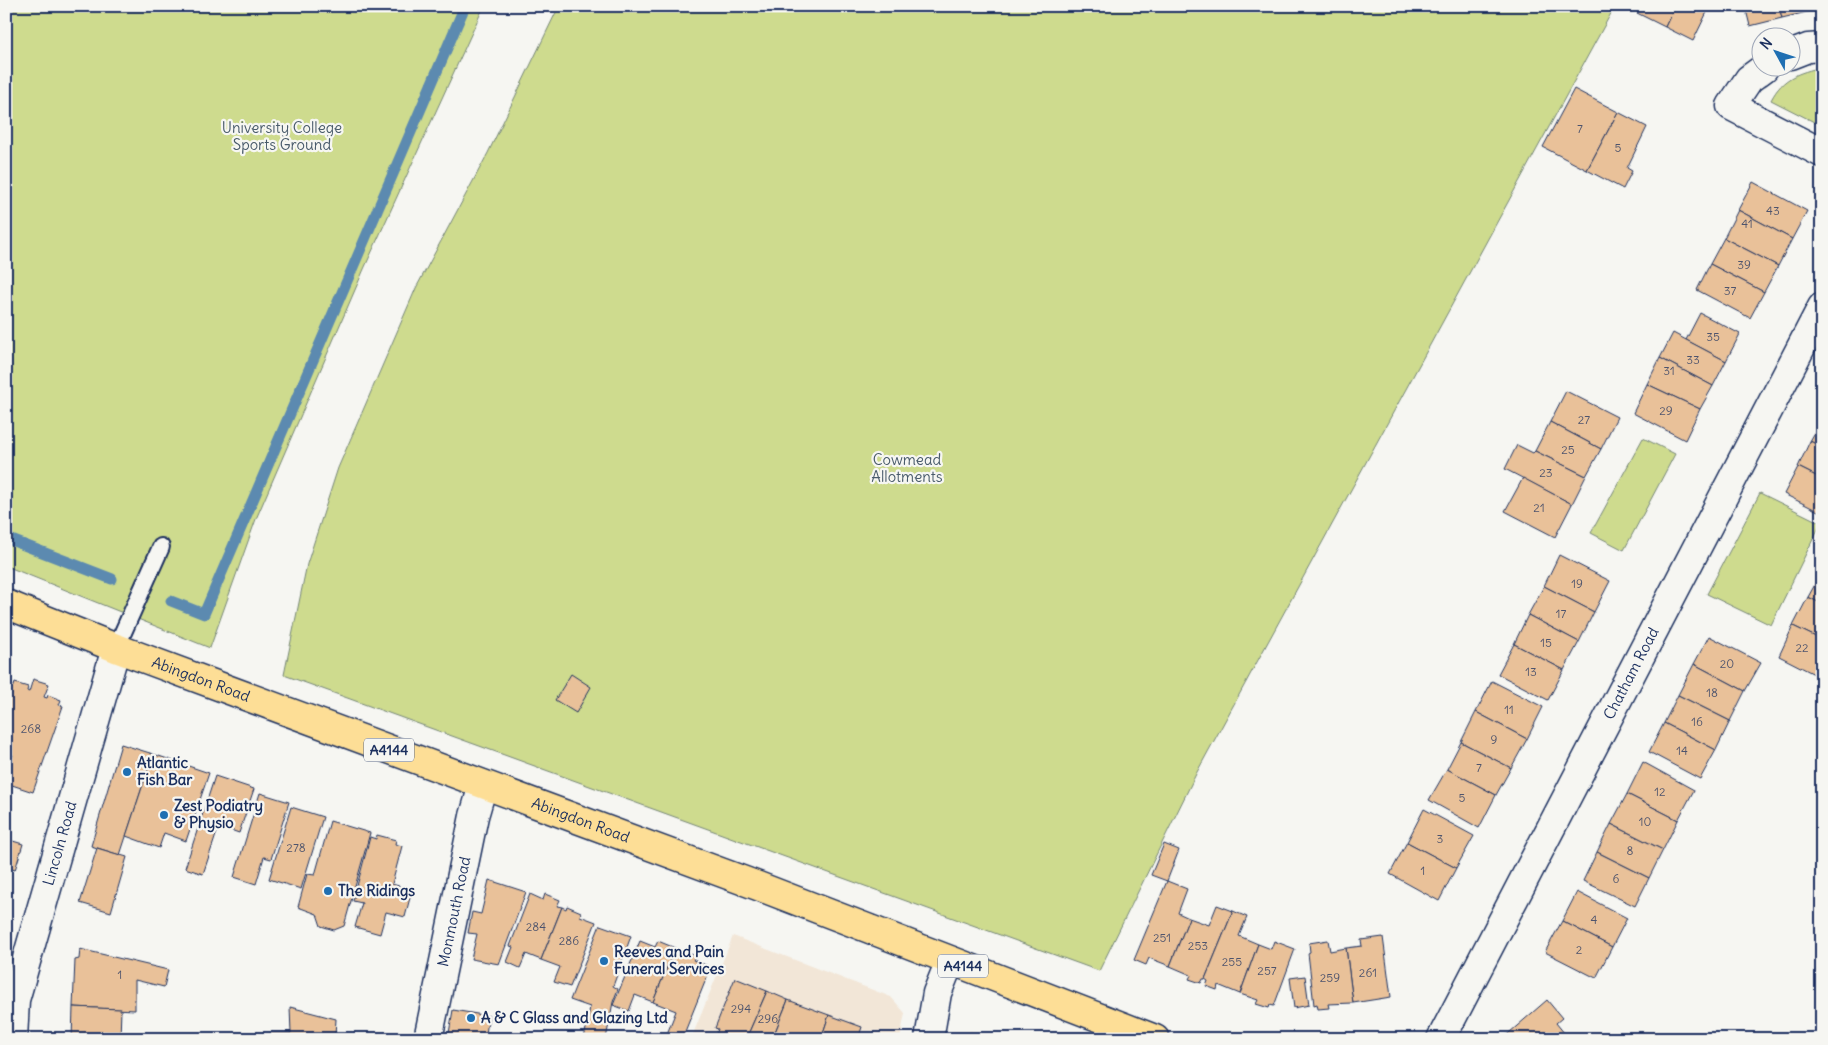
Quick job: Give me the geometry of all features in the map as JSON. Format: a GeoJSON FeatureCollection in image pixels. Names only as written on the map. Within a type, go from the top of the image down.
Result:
{"type":"FeatureCollection","features":[{"type":"Feature","properties":{"kind":"main road","name":"Abingdon Road"},"geometry":{"type":"LineString","coordinates":[[6,604],[116,648],[773,892],[1155,1039]]}},
{"type":"Feature","properties":{"kind":"street"},"geometry":{"type":"LineString","coordinates":[[1800,51],[1808,48],[1822,47]]}},
{"type":"Feature","properties":{"kind":"street"},"geometry":{"type":"LineString","coordinates":[[1750,78],[1731,106],[1822,153]]}},
{"type":"Feature","properties":{"kind":"street","name":"Chatham Road"},"geometry":{"type":"LineString","coordinates":[[1441,1039],[1822,307]]}},
{"type":"Feature","properties":{"kind":"street","name":"Lincoln Road"},"geometry":{"type":"LineString","coordinates":[[13,1039],[15,1000],[116,648]]}},
{"type":"Feature","properties":{"kind":"street","name":"Monmouth Road"},"geometry":{"type":"LineString","coordinates":[[428,1039],[474,816],[483,785]]}},
{"type":"Feature","properties":{"kind":"street"},"geometry":{"type":"LineString","coordinates":[[929,1039],[937,993],[950,961]]}},
{"type":"Feature","properties":{"kind":"lane"},"geometry":{"type":"LineString","coordinates":[[116,648],[161,547]]}},
{"type":"Feature","properties":{"kind":"shaded area"},"geometry":{"type":"Polygon","coordinates":[[[733,936],[891,997],[905,1013],[900,1039],[691,1039],[733,936]]]}},
{"type":"Feature","properties":{"kind":"shaded area"},"geometry":{"type":"Polygon","coordinates":[[[971,1031],[992,1039],[958,1039],[958,1037],[971,1031]]]}},
{"type":"Feature","properties":{"kind":"green space","name":"University College Sports Ground"},"geometry":{"type":"Polygon","coordinates":[[[6,6],[484,6],[364,269],[256,519],[210,648],[6,566],[6,6]]]}},
{"type":"Feature","properties":{"kind":"green space","name":"Cowmead Allotments"},"geometry":{"type":"Polygon","coordinates":[[[559,6],[1615,6],[1197,772],[1099,971],[284,675],[307,564],[338,468],[416,288],[488,153],[559,6]]]}},
{"type":"Feature","properties":{"kind":"green space"},"geometry":{"type":"Polygon","coordinates":[[[1822,67],[1822,126],[1771,100],[1786,81],[1790,78],[1800,78],[1800,73],[1822,67]]]}},
{"type":"Feature","properties":{"kind":"green space"},"geometry":{"type":"Polygon","coordinates":[[[1643,438],[1675,454],[1624,550],[1591,533],[1643,438]]]}},
{"type":"Feature","properties":{"kind":"green space"},"geometry":{"type":"Polygon","coordinates":[[[1760,493],[1821,523],[1771,625],[1707,594],[1760,493]]]}},
{"type":"Feature","properties":{"kind":"building"},"geometry":{"type":"Polygon","coordinates":[[[1640,6],[1675,6],[1665,27],[1637,13],[1640,6]]]}},
{"type":"Feature","properties":{"kind":"building"},"geometry":{"type":"Polygon","coordinates":[[[1675,6],[1710,6],[1693,41],[1665,27],[1675,6]]]}},
{"type":"Feature","properties":{"kind":"building"},"geometry":{"type":"Polygon","coordinates":[[[1745,6],[1779,6],[1782,18],[1750,26],[1745,6]]]}},
{"type":"Feature","properties":{"kind":"building"},"geometry":{"type":"Polygon","coordinates":[[[1779,6],[1810,6],[1811,11],[1782,18],[1779,6]]]}},
{"type":"Feature","properties":{"kind":"building"},"geometry":{"type":"Polygon","coordinates":[[[1574,89],[1618,112],[1587,170],[1543,147],[1574,89]]]}},
{"type":"Feature","properties":{"kind":"building"},"geometry":{"type":"Polygon","coordinates":[[[1618,112],[1647,127],[1627,168],[1632,171],[1623,189],[1587,170],[1618,112]]]}},
{"type":"Feature","properties":{"kind":"building"},"geometry":{"type":"Polygon","coordinates":[[[1753,182],[1807,211],[1792,239],[1738,210],[1753,182]]]}},
{"type":"Feature","properties":{"kind":"building"},"geometry":{"type":"Polygon","coordinates":[[[1738,210],[1792,239],[1778,266],[1724,238],[1738,210]]]}},
{"type":"Feature","properties":{"kind":"building"},"geometry":{"type":"Polygon","coordinates":[[[1724,238],[1778,266],[1764,292],[1710,264],[1724,238]]]}},
{"type":"Feature","properties":{"kind":"building"},"geometry":{"type":"Polygon","coordinates":[[[1710,264],[1764,292],[1750,318],[1697,290],[1710,264]]]}},
{"type":"Feature","properties":{"kind":"building"},"geometry":{"type":"Polygon","coordinates":[[[1700,313],[1740,334],[1726,361],[1686,340],[1700,313]]]}},
{"type":"Feature","properties":{"kind":"building"},"geometry":{"type":"Polygon","coordinates":[[[1673,333],[1726,361],[1713,386],[1660,358],[1673,333]]]}},
{"type":"Feature","properties":{"kind":"building"},"geometry":{"type":"Polygon","coordinates":[[[1660,358],[1713,386],[1700,409],[1647,384],[1660,358]]]}},
{"type":"Feature","properties":{"kind":"building"},"geometry":{"type":"Polygon","coordinates":[[[1647,384],[1700,409],[1685,440],[1633,413],[1647,384]]]}},
{"type":"Feature","properties":{"kind":"building"},"geometry":{"type":"Polygon","coordinates":[[[1566,391],[1617,417],[1601,449],[1550,422],[1566,391]]]}},
{"type":"Feature","properties":{"kind":"building"},"geometry":{"type":"Polygon","coordinates":[[[1822,420],[1822,447],[1810,441],[1822,420]]]}},
{"type":"Feature","properties":{"kind":"building"},"geometry":{"type":"Polygon","coordinates":[[[1550,422],[1601,449],[1586,476],[1535,451],[1550,422]]]}},
{"type":"Feature","properties":{"kind":"building"},"geometry":{"type":"Polygon","coordinates":[[[1810,441],[1822,447],[1822,479],[1798,467],[1810,441]]]}},
{"type":"Feature","properties":{"kind":"building"},"geometry":{"type":"Polygon","coordinates":[[[1517,445],[1533,453],[1535,451],[1586,476],[1572,504],[1505,469],[1517,445]]]}},
{"type":"Feature","properties":{"kind":"building"},"geometry":{"type":"Polygon","coordinates":[[[1798,467],[1822,479],[1822,513],[1784,494],[1798,467]]]}},
{"type":"Feature","properties":{"kind":"building"},"geometry":{"type":"Polygon","coordinates":[[[1523,478],[1572,504],[1555,537],[1505,511],[1523,478]]]}},
{"type":"Feature","properties":{"kind":"building"},"geometry":{"type":"Polygon","coordinates":[[[1559,555],[1610,581],[1594,612],[1544,586],[1559,555]]]}},
{"type":"Feature","properties":{"kind":"building"},"geometry":{"type":"Polygon","coordinates":[[[1822,572],[1822,604],[1808,597],[1822,572]]]}},
{"type":"Feature","properties":{"kind":"building"},"geometry":{"type":"Polygon","coordinates":[[[1544,586],[1594,612],[1579,642],[1528,615],[1544,586]]]}},
{"type":"Feature","properties":{"kind":"building"},"geometry":{"type":"Polygon","coordinates":[[[1808,597],[1822,604],[1822,640],[1793,626],[1808,597]]]}},
{"type":"Feature","properties":{"kind":"building"},"geometry":{"type":"Polygon","coordinates":[[[1528,615],[1579,642],[1564,670],[1514,644],[1528,615]]]}},
{"type":"Feature","properties":{"kind":"building"},"geometry":{"type":"Polygon","coordinates":[[[1793,626],[1822,640],[1822,678],[1779,656],[1793,626]]]}},
{"type":"Feature","properties":{"kind":"building"},"geometry":{"type":"Polygon","coordinates":[[[1709,636],[1761,663],[1745,691],[1694,664],[1709,636]]]}},
{"type":"Feature","properties":{"kind":"building"},"geometry":{"type":"Polygon","coordinates":[[[1514,644],[1564,670],[1548,700],[1498,674],[1514,644]]]}},
{"type":"Feature","properties":{"kind":"building"},"geometry":{"type":"Polygon","coordinates":[[[1694,664],[1745,691],[1730,721],[1678,695],[1694,664]]]}},
{"type":"Feature","properties":{"kind":"building"},"geometry":{"type":"Polygon","coordinates":[[[571,674],[591,687],[576,713],[555,700],[571,674]]]}},
{"type":"Feature","properties":{"kind":"building"},"geometry":{"type":"Polygon","coordinates":[[[33,679],[49,684],[44,697],[47,698],[48,695],[61,700],[59,705],[63,706],[33,792],[6,783],[6,773],[13,755],[6,752],[6,698],[11,685],[14,686],[15,683],[28,687],[27,691],[29,692],[33,679]]]}},
{"type":"Feature","properties":{"kind":"building"},"geometry":{"type":"Polygon","coordinates":[[[1492,681],[1543,707],[1527,739],[1476,712],[1492,681]]]}},
{"type":"Feature","properties":{"kind":"building"},"geometry":{"type":"Polygon","coordinates":[[[6,683],[11,685],[6,698],[6,683]]]}},
{"type":"Feature","properties":{"kind":"building"},"geometry":{"type":"Polygon","coordinates":[[[1678,695],[1730,721],[1716,750],[1664,723],[1678,695]]]}},
{"type":"Feature","properties":{"kind":"building"},"geometry":{"type":"Polygon","coordinates":[[[1476,712],[1527,739],[1511,768],[1461,742],[1476,712]]]}},
{"type":"Feature","properties":{"kind":"building"},"geometry":{"type":"Polygon","coordinates":[[[1664,723],[1716,750],[1700,779],[1649,752],[1664,723]]]}},
{"type":"Feature","properties":{"kind":"building"},"geometry":{"type":"Polygon","coordinates":[[[1461,742],[1511,768],[1496,795],[1447,769],[1461,742]]]}},
{"type":"Feature","properties":{"kind":"building"},"geometry":{"type":"Polygon","coordinates":[[[121,744],[153,754],[120,855],[91,846],[121,744]]]}},
{"type":"Feature","properties":{"kind":"building","name":"Zest Podiatry & Physio"},"geometry":{"type":"Polygon","coordinates":[[[153,754],[209,773],[186,841],[164,833],[159,848],[126,836],[153,754]]]}},
{"type":"Feature","properties":{"kind":"building"},"geometry":{"type":"Polygon","coordinates":[[[1643,762],[1694,790],[1678,820],[1627,794],[1643,762]]]}},
{"type":"Feature","properties":{"kind":"building"},"geometry":{"type":"Polygon","coordinates":[[[1447,769],[1496,795],[1479,828],[1429,800],[1447,769]]]}},
{"type":"Feature","properties":{"kind":"building"},"geometry":{"type":"Polygon","coordinates":[[[215,776],[254,789],[239,833],[219,826],[203,874],[185,868],[215,776]]]}},
{"type":"Feature","properties":{"kind":"building"},"geometry":{"type":"Polygon","coordinates":[[[260,793],[289,802],[271,859],[264,857],[256,884],[234,877],[260,793]]]}},
{"type":"Feature","properties":{"kind":"building"},"geometry":{"type":"Polygon","coordinates":[[[1627,794],[1678,820],[1663,850],[1611,824],[1627,794]]]}},
{"type":"Feature","properties":{"kind":"building"},"geometry":{"type":"Polygon","coordinates":[[[291,807],[323,817],[301,889],[269,879],[291,807]]]}},
{"type":"Feature","properties":{"kind":"building"},"geometry":{"type":"Polygon","coordinates":[[[1424,809],[1474,836],[1456,868],[1407,842],[1424,809]]]}},
{"type":"Feature","properties":{"kind":"building","name":"The Ridings"},"geometry":{"type":"Polygon","coordinates":[[[330,821],[370,833],[344,926],[334,930],[321,926],[317,914],[298,907],[307,874],[315,875],[330,821]]]}},
{"type":"Feature","properties":{"kind":"building"},"geometry":{"type":"Polygon","coordinates":[[[1611,824],[1663,850],[1649,878],[1597,852],[1611,824]]]}},
{"type":"Feature","properties":{"kind":"building"},"geometry":{"type":"Polygon","coordinates":[[[377,835],[396,840],[395,844],[402,846],[392,884],[412,890],[405,917],[386,912],[380,934],[355,927],[362,903],[353,901],[370,837],[376,839],[377,835]]]}},
{"type":"Feature","properties":{"kind":"building"},"geometry":{"type":"Polygon","coordinates":[[[6,839],[23,844],[15,870],[9,868],[6,877],[6,839]]]}},
{"type":"Feature","properties":{"kind":"building"},"geometry":{"type":"Polygon","coordinates":[[[1407,842],[1456,868],[1439,901],[1390,874],[1407,842]]]}},
{"type":"Feature","properties":{"kind":"building"},"geometry":{"type":"Polygon","coordinates":[[[1164,844],[1179,850],[1167,881],[1151,875],[1164,844]]]}},
{"type":"Feature","properties":{"kind":"building"},"geometry":{"type":"Polygon","coordinates":[[[97,848],[127,857],[111,912],[80,903],[97,848]]]}},
{"type":"Feature","properties":{"kind":"building"},"geometry":{"type":"Polygon","coordinates":[[[1597,852],[1649,878],[1635,906],[1583,881],[1597,852]]]}},
{"type":"Feature","properties":{"kind":"building"},"geometry":{"type":"Polygon","coordinates":[[[489,880],[526,892],[499,964],[471,959],[477,934],[468,933],[472,912],[481,914],[489,880]]]}},
{"type":"Feature","properties":{"kind":"building"},"geometry":{"type":"Polygon","coordinates":[[[1167,881],[1187,889],[1178,913],[1189,918],[1170,966],[1149,958],[1146,965],[1134,960],[1167,881]]]}},
{"type":"Feature","properties":{"kind":"building"},"geometry":{"type":"Polygon","coordinates":[[[1577,892],[1627,918],[1612,947],[1562,921],[1577,892]]]}},
{"type":"Feature","properties":{"kind":"building"},"geometry":{"type":"Polygon","coordinates":[[[530,894],[543,900],[545,894],[560,900],[557,906],[562,907],[541,960],[526,954],[520,968],[507,962],[513,947],[510,946],[530,894]]]}},
{"type":"Feature","properties":{"kind":"building"},"geometry":{"type":"Polygon","coordinates":[[[1217,905],[1233,911],[1205,979],[1201,983],[1189,979],[1191,975],[1170,966],[1189,918],[1209,925],[1217,905]]]}},
{"type":"Feature","properties":{"kind":"building"},"geometry":{"type":"Polygon","coordinates":[[[567,906],[581,912],[580,916],[596,922],[570,987],[554,982],[560,967],[541,960],[562,907],[566,909],[567,906]]]}},
{"type":"Feature","properties":{"kind":"building"},"geometry":{"type":"Polygon","coordinates":[[[1233,911],[1247,917],[1239,936],[1258,944],[1240,994],[1218,985],[1217,990],[1206,986],[1208,981],[1205,979],[1233,911]]]}},
{"type":"Feature","properties":{"kind":"building"},"geometry":{"type":"Polygon","coordinates":[[[1562,921],[1612,947],[1596,978],[1545,952],[1562,921]]]}},
{"type":"Feature","properties":{"kind":"building","name":"Reeves and Pain Funeral Services"},"geometry":{"type":"Polygon","coordinates":[[[600,925],[631,936],[613,986],[618,989],[613,1002],[606,1039],[584,1039],[590,1007],[570,1000],[600,925]]]}},
{"type":"Feature","properties":{"kind":"building"},"geometry":{"type":"Polygon","coordinates":[[[1383,937],[1391,997],[1353,1003],[1346,948],[1362,946],[1361,940],[1383,937]]]}},
{"type":"Feature","properties":{"kind":"building"},"geometry":{"type":"Polygon","coordinates":[[[1328,940],[1330,951],[1346,948],[1353,1003],[1328,1004],[1329,1008],[1318,1009],[1317,1004],[1314,1005],[1308,953],[1310,952],[1309,943],[1328,940]]]}},
{"type":"Feature","properties":{"kind":"building"},"geometry":{"type":"Polygon","coordinates":[[[640,941],[655,947],[658,941],[675,948],[653,1002],[635,995],[629,1011],[613,1005],[640,941]]]}},
{"type":"Feature","properties":{"kind":"building"},"geometry":{"type":"Polygon","coordinates":[[[1274,941],[1295,949],[1274,1006],[1270,1005],[1269,1008],[1256,1004],[1258,1000],[1240,994],[1258,944],[1271,949],[1274,941]]]}},
{"type":"Feature","properties":{"kind":"building"},"geometry":{"type":"Polygon","coordinates":[[[675,948],[696,956],[693,960],[711,967],[682,1039],[665,1039],[676,1011],[653,1002],[675,948]]]}},
{"type":"Feature","properties":{"kind":"building"},"geometry":{"type":"Polygon","coordinates":[[[80,949],[168,970],[164,987],[135,980],[135,1010],[73,1007],[75,960],[79,959],[80,949]]]}},
{"type":"Feature","properties":{"kind":"building"},"geometry":{"type":"Polygon","coordinates":[[[1305,976],[1309,1005],[1294,1008],[1290,978],[1305,976]]]}},
{"type":"Feature","properties":{"kind":"building"},"geometry":{"type":"Polygon","coordinates":[[[735,978],[767,991],[746,1039],[726,1039],[716,1035],[718,1029],[715,1028],[735,978]]]}},
{"type":"Feature","properties":{"kind":"building"},"geometry":{"type":"Polygon","coordinates":[[[767,991],[788,1000],[773,1037],[777,1039],[746,1039],[767,991]]]}},
{"type":"Feature","properties":{"kind":"building"},"geometry":{"type":"Polygon","coordinates":[[[788,1000],[829,1015],[821,1039],[777,1039],[773,1037],[788,1000]]]}},
{"type":"Feature","properties":{"kind":"building"},"geometry":{"type":"Polygon","coordinates":[[[1547,1000],[1562,1018],[1556,1023],[1565,1034],[1560,1039],[1502,1039],[1547,1000]]]}},
{"type":"Feature","properties":{"kind":"building"},"geometry":{"type":"Polygon","coordinates":[[[73,1007],[121,1009],[120,1039],[72,1039],[73,1007]]]}},
{"type":"Feature","properties":{"kind":"building"},"geometry":{"type":"Polygon","coordinates":[[[290,1007],[336,1019],[335,1035],[340,1035],[340,1039],[270,1039],[270,1033],[291,1033],[290,1007]]]}},
{"type":"Feature","properties":{"kind":"building"},"geometry":{"type":"Polygon","coordinates":[[[453,1010],[489,1016],[485,1039],[448,1039],[453,1010]]]}},
{"type":"Feature","properties":{"kind":"building"},"geometry":{"type":"Polygon","coordinates":[[[829,1015],[862,1027],[858,1039],[821,1039],[829,1015]]]}},
{"type":"Feature","properties":{"kind":"building"},"geometry":{"type":"Polygon","coordinates":[[[1565,1034],[1570,1039],[1560,1039],[1565,1034]]]}},
{"type":"Feature","properties":{"kind":"waterway"},"geometry":{"type":"LineString","coordinates":[[171,601],[204,614],[465,6]]}},
{"type":"Feature","properties":{"kind":"waterway"},"geometry":{"type":"LineString","coordinates":[[6,538],[112,579]]}},
{"type":"Feature","properties":{"kind":"place","name":"Atlantic Fish Bar"},"geometry":{"type":"Point","coordinates":[127,772]}},
{"type":"Feature","properties":{"kind":"place","name":"Zest Podiatry & Physio"},"geometry":{"type":"Point","coordinates":[164,815]}},
{"type":"Feature","properties":{"kind":"place","name":"The Ridings"},"geometry":{"type":"Point","coordinates":[328,891]}},
{"type":"Feature","properties":{"kind":"place","name":"Reeves and Pain Funeral Services"},"geometry":{"type":"Point","coordinates":[604,961]}},
{"type":"Feature","properties":{"kind":"place","name":"A & C Glass and Glazing Ltd"},"geometry":{"type":"Point","coordinates":[471,1018]}}]}
